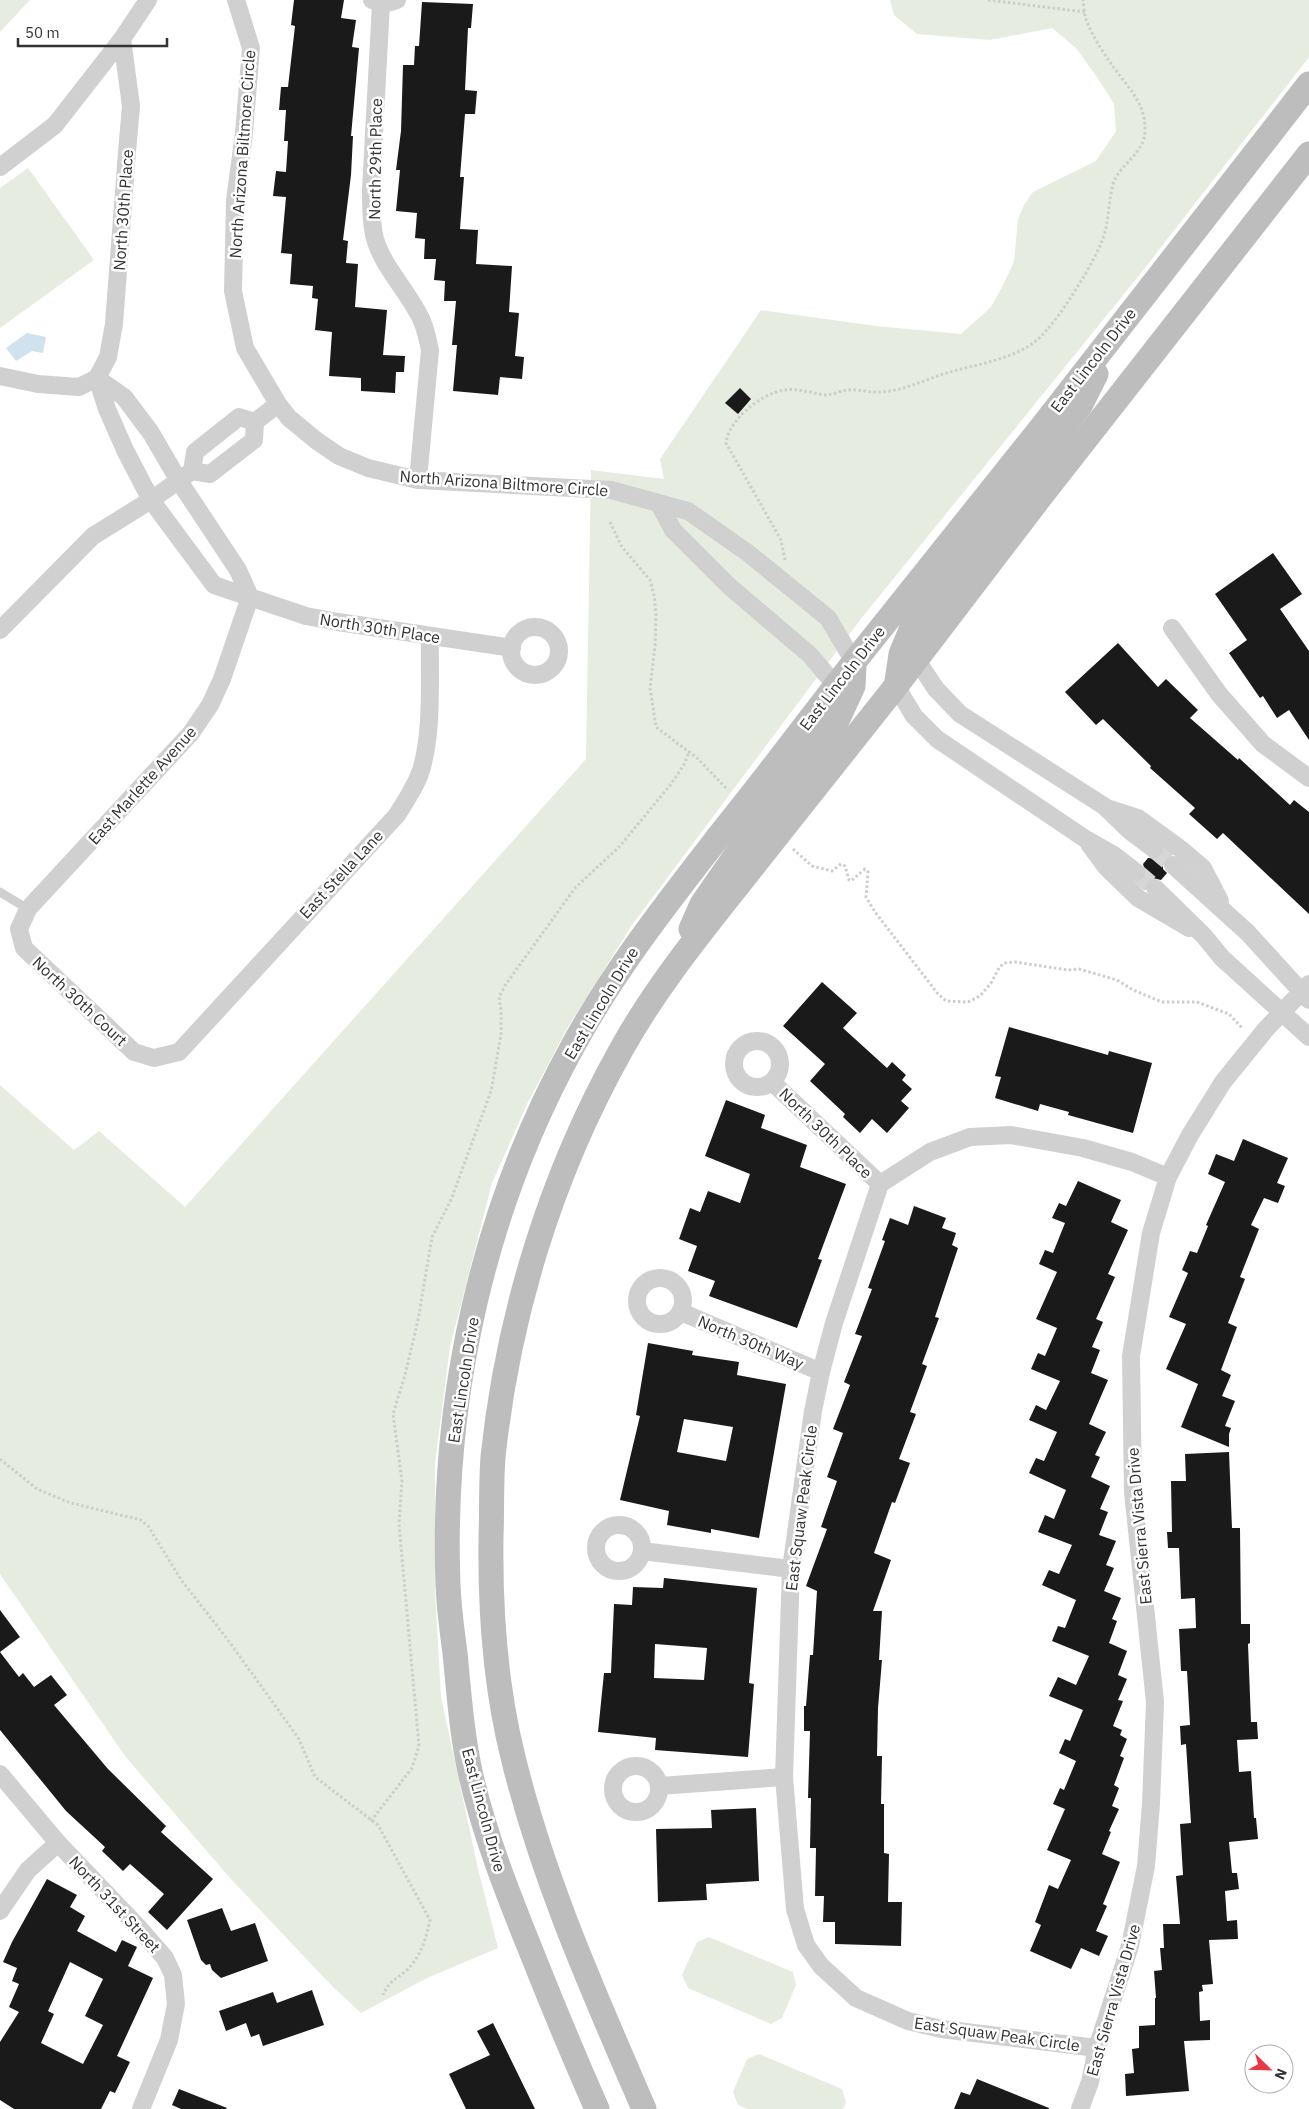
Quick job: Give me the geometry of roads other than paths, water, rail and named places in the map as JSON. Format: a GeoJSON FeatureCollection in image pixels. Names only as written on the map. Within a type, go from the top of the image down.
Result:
{"type":"FeatureCollection","features":[{"type":"Feature","properties":{"kind":"main road","name":"East Lincoln Drive"},"geometry":{"type":"LineString","coordinates":[[778,798],[836,686],[1309,84]]}},
{"type":"Feature","properties":{"kind":"main road"},"geometry":{"type":"LineString","coordinates":[[778,798],[896,686],[1038,500],[1309,154]]}},
{"type":"Feature","properties":{"kind":"main road"},"geometry":{"type":"LineString","coordinates":[[896,686],[901,654],[913,625],[1080,406],[1116,330]]}},
{"type":"Feature","properties":{"kind":"main road"},"geometry":{"type":"LineString","coordinates":[[644,2109],[562,1916],[528,1816],[511,1753],[493,1649],[491,1566],[493,1460],[505,1370],[528,1273],[566,1160],[590,1109],[622,1047],[678,962],[702,904],[737,851],[835,725],[853,686],[854,662]]}},
{"type":"Feature","properties":{"kind":"main road","name":"East Lincoln Drive"},"geometry":{"type":"LineString","coordinates":[[597,2109],[503,1883],[471,1776],[460,1704],[448,1586],[449,1478],[453,1430],[466,1347],[486,1259],[502,1206],[529,1139],[574,1044],[644,932],[737,851]]}},
{"type":"Feature","properties":{"kind":"street"},"geometry":{"type":"LineString","coordinates":[[0,167],[55,125],[122,39],[148,0]]}},
{"type":"Feature","properties":{"kind":"street","name":"North Arizona Biltmore Circle"},"geometry":{"type":"LineString","coordinates":[[236,0],[251,48],[244,133],[235,201],[233,291],[245,348],[278,404],[289,418],[339,456],[368,468],[418,480],[611,490],[688,511],[748,553],[828,618],[854,662]]}},
{"type":"Feature","properties":{"kind":"street","name":"North 29th Place"},"geometry":{"type":"LineString","coordinates":[[383,1],[371,189],[372,220],[382,255],[419,314],[426,330],[430,350],[418,480]]}},
{"type":"Feature","properties":{"kind":"street","name":"North 30th Place"},"geometry":{"type":"LineString","coordinates":[[122,39],[131,106],[114,324],[108,357],[97,378],[107,409],[121,442],[151,500],[214,585],[306,616],[430,637],[512,648]]}},
{"type":"Feature","properties":{"kind":"street"},"geometry":{"type":"LineString","coordinates":[[0,376],[38,384],[79,387],[97,378],[124,397],[186,476],[238,570],[250,597]]}},
{"type":"Feature","properties":{"kind":"street"},"geometry":{"type":"LineString","coordinates":[[0,630],[92,536],[186,476],[210,474],[254,440],[255,422],[278,404]]}},
{"type":"Feature","properties":{"kind":"street"},"geometry":{"type":"LineString","coordinates":[[186,476],[196,452],[217,434],[239,417],[255,422]]}},
{"type":"Feature","properties":{"kind":"street"},"geometry":{"type":"LineString","coordinates":[[659,504],[673,530],[729,586],[810,655],[836,686]]}},
{"type":"Feature","properties":{"kind":"street","name":"East Marlette Avenue"},"geometry":{"type":"LineString","coordinates":[[19,929],[28,909],[191,733],[210,705],[222,679],[250,597]]}},
{"type":"Feature","properties":{"kind":"street"},"geometry":{"type":"LineString","coordinates":[[1172,628],[1219,694],[1263,744],[1309,778]]}},
{"type":"Feature","properties":{"kind":"street","name":"East Stella Lane"},"geometry":{"type":"LineString","coordinates":[[154,1058],[179,1052],[397,815],[413,790],[422,768],[428,724],[430,637]]}},
{"type":"Feature","properties":{"kind":"street"},"geometry":{"type":"LineString","coordinates":[[916,660],[936,689],[960,714],[1104,806],[1130,831],[1154,850]]}},
{"type":"Feature","properties":{"kind":"street"},"geometry":{"type":"LineString","coordinates":[[896,686],[914,716],[937,739],[1084,838],[1114,855],[1136,872]]}},
{"type":"Feature","properties":{"kind":"street"},"geometry":{"type":"LineString","coordinates":[[1104,806],[1138,818],[1182,850],[1202,868],[1226,913]]}},
{"type":"Feature","properties":{"kind":"street"},"geometry":{"type":"LineString","coordinates":[[1084,838],[1106,867],[1138,898],[1204,936]]}},
{"type":"Feature","properties":{"kind":"street"},"geometry":{"type":"LineString","coordinates":[[1173,866],[1248,933],[1306,992]]}},
{"type":"Feature","properties":{"kind":"street"},"geometry":{"type":"LineString","coordinates":[[1155,888],[1204,936],[1222,958],[1309,1037]]}},
{"type":"Feature","properties":{"kind":"street","name":"North 30th Court"},"geometry":{"type":"LineString","coordinates":[[19,929],[24,948],[134,1052],[154,1058]]}},
{"type":"Feature","properties":{"kind":"street","name":"East Sierra Vista Drive"},"geometry":{"type":"LineString","coordinates":[[1080,2109],[1090,2082],[1097,2048],[1130,1946],[1146,1866],[1151,1804],[1155,1702],[1133,1492],[1132,1356],[1151,1234],[1168,1177],[1190,1135],[1223,1082],[1281,1013],[1306,992]]}},
{"type":"Feature","properties":{"kind":"street","name":"North 30th Place"},"geometry":{"type":"LineString","coordinates":[[772,1082],[880,1184]]}},
{"type":"Feature","properties":{"kind":"street"},"geometry":{"type":"LineString","coordinates":[[880,1184],[930,1152],[970,1137],[1011,1135],[1083,1148],[1132,1162],[1168,1177]]}},
{"type":"Feature","properties":{"kind":"street","name":"East Squaw Peak Circle"},"geometry":{"type":"LineString","coordinates":[[880,1184],[834,1323],[821,1372],[813,1411],[791,1569],[784,1777],[795,1909],[806,1945],[821,1966],[856,1998],[908,2021],[941,2029],[1097,2048]]}},
{"type":"Feature","properties":{"kind":"street","name":"North 30th Way"},"geometry":{"type":"LineString","coordinates":[[681,1312],[821,1372]]}},
{"type":"Feature","properties":{"kind":"street"},"geometry":{"type":"LineString","coordinates":[[642,1551],[791,1569]]}},
{"type":"Feature","properties":{"kind":"street","name":"North 31st Street"},"geometry":{"type":"LineString","coordinates":[[0,1774],[58,1844],[146,1935],[165,1958],[173,1975],[176,2004],[169,2040],[141,2109]]}},
{"type":"Feature","properties":{"kind":"street"},"geometry":{"type":"LineString","coordinates":[[659,1786],[784,1777]]}},
{"type":"Feature","properties":{"kind":"street"},"geometry":{"type":"LineString","coordinates":[[0,1911],[28,1870],[58,1844]]}},
{"type":"Feature","properties":{"kind":"lane"},"geometry":{"type":"LineString","coordinates":[[0,892],[28,909]]}},
{"type":"Feature","properties":{"kind":"water"},"geometry":{"type":"Polygon","coordinates":[[[27,333],[46,337],[43,353],[32,351],[16,361],[6,348],[27,333]]]}},
{"type":"Feature","properties":{"kind":"tunnel"},"geometry":{"type":"LineString","coordinates":[[1154,849],[1173,865]]}},
{"type":"Feature","properties":{"kind":"tunnel"},"geometry":{"type":"LineString","coordinates":[[1136,872],[1155,888]]}}]}
